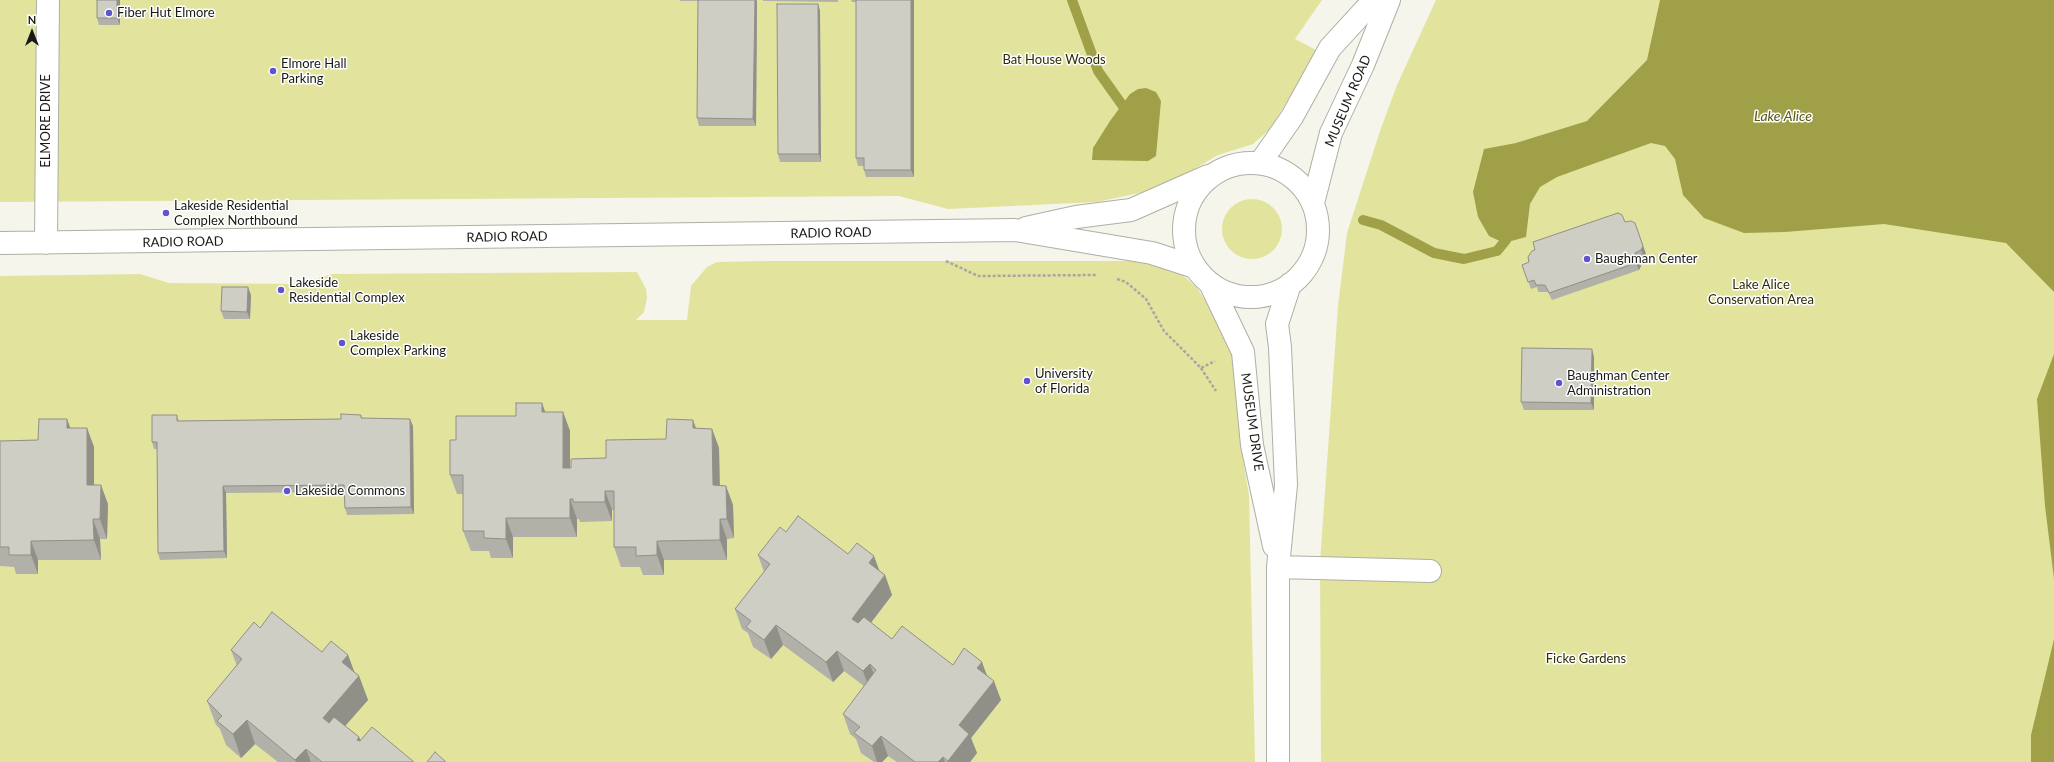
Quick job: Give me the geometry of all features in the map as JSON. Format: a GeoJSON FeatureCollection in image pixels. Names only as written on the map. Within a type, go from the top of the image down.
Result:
{"type":"FeatureCollection","features":[{"type":"Feature","properties":{"kind":"street","name":"ELMORE DRIVE"},"geometry":{"type":"LineString","coordinates":[[46,243],[48,0]]}},
{"type":"Feature","properties":{"kind":"street"},"geometry":{"type":"LineString","coordinates":[[1260,163],[1292,117],[1330,48],[1374,0]]}},
{"type":"Feature","properties":{"kind":"street","name":"MUSEUM ROAD"},"geometry":{"type":"LineString","coordinates":[[1313,203],[1331,132],[1363,65],[1389,0]]}},
{"type":"Feature","properties":{"kind":"street","name":"MUSEUM ROAD"},"geometry":{"type":"LineString","coordinates":[[1260,163],[1282,170],[1301,184],[1313,203],[1318,225],[1316,248],[1306,268],[1290,284],[1271,294],[1249,297],[1228,293],[1210,283],[1195,267],[1186,248],[1184,226],[1188,206],[1199,187],[1216,172],[1238,164],[1260,163]]}},
{"type":"Feature","properties":{"kind":"street","name":"RADIO ROAD"},"geometry":{"type":"LineString","coordinates":[[1015,230],[1076,217],[1131,210],[1216,172]]}},
{"type":"Feature","properties":{"kind":"street","name":"RADIO ROAD"},"geometry":{"type":"LineString","coordinates":[[0,243],[1015,230],[1152,253],[1195,267]]}},
{"type":"Feature","properties":{"kind":"street","name":"MUSEUM DRIVE"},"geometry":{"type":"LineString","coordinates":[[1210,283],[1243,352],[1252,446],[1278,567]]}},
{"type":"Feature","properties":{"kind":"street","name":"MUSEUM DRIVE"},"geometry":{"type":"LineString","coordinates":[[1278,762],[1278,567],[1286,485],[1280,347],[1277,324],[1290,284]]}},
{"type":"Feature","properties":{"kind":"street"},"geometry":{"type":"LineString","coordinates":[[1278,567],[1430,571]]}},
{"type":"Feature","properties":{"kind":"path"},"geometry":{"type":"LineString","coordinates":[[978,276],[1097,276]]}},
{"type":"Feature","properties":{"kind":"path"},"geometry":{"type":"LineString","coordinates":[[1112,277],[1126,282],[1146,299],[1164,331],[1201,368],[1221,358]]}},
{"type":"Feature","properties":{"kind":"green space","name":"Bat House Woods"},"geometry":{"type":"Polygon","coordinates":[[[0,0],[1322,0],[1295,39],[1318,51],[1270,129],[1253,144],[1218,155],[1162,188],[1097,202],[948,209],[899,196],[0,202],[0,0]]]}},
{"type":"Feature","properties":{"kind":"green space","name":"Lake Alice Conservation Area"},"geometry":{"type":"Polygon","coordinates":[[[1436,0],[2054,0],[2054,762],[1321,762],[1320,563],[1338,306],[1347,233],[1380,131],[1397,85],[1436,0]]]}},
{"type":"Feature","properties":{"kind":"green space"},"geometry":{"type":"Polygon","coordinates":[[[1252,199],[1269,204],[1277,212],[1282,229],[1277,246],[1269,254],[1252,259],[1235,254],[1227,246],[1222,229],[1227,212],[1235,204],[1252,199]]]}},
{"type":"Feature","properties":{"kind":"green space"},"geometry":{"type":"Polygon","coordinates":[[[1146,261],[1170,267],[1197,288],[1223,328],[1232,347],[1243,459],[1249,496],[1255,762],[0,762],[0,276],[140,274],[169,283],[299,284],[332,274],[637,272],[646,289],[647,298],[644,312],[636,320],[687,320],[691,286],[707,267],[717,262],[1146,261]]]}},
{"type":"Feature","properties":{"kind":"water","name":"Lake Alice"},"geometry":{"type":"Polygon","coordinates":[[[1660,0],[2054,0],[2054,292],[2006,243],[1884,224],[1785,232],[1744,233],[1704,218],[1683,195],[1675,159],[1665,146],[1651,143],[1557,177],[1540,187],[1530,204],[1526,237],[1504,243],[1489,236],[1478,217],[1473,192],[1484,149],[1516,143],[1587,121],[1647,60],[1660,0]]]}},
{"type":"Feature","properties":{"kind":"water"},"geometry":{"type":"Polygon","coordinates":[[[1146,88],[1156,92],[1161,101],[1156,156],[1148,161],[1092,160],[1093,148],[1110,121],[1130,94],[1138,89],[1146,88]]]}},
{"type":"Feature","properties":{"kind":"water"},"geometry":{"type":"Polygon","coordinates":[[[2054,354],[2054,579],[2045,506],[2037,399],[2054,354]]]}},
{"type":"Feature","properties":{"kind":"water"},"geometry":{"type":"Polygon","coordinates":[[[2054,639],[2054,762],[2031,762],[2031,735],[2054,639]]]}},
{"type":"Feature","properties":{"kind":"building","name":"Fiber Hut Elmore"},"geometry":{"type":"Polygon","coordinates":[[[97,0],[117,0],[117,18],[97,18],[97,0]]]}},
{"type":"Feature","properties":{"kind":"building"},"geometry":{"type":"Polygon","coordinates":[[[698,0],[755,0],[753,119],[697,118],[698,0]]]}},
{"type":"Feature","properties":{"kind":"building"},"geometry":{"type":"Polygon","coordinates":[[[856,0],[911,0],[911,170],[864,170],[864,158],[856,158],[856,0]]]}},
{"type":"Feature","properties":{"kind":"building"},"geometry":{"type":"Polygon","coordinates":[[[777,4],[818,4],[819,154],[778,154],[777,4]]]}},
{"type":"Feature","properties":{"kind":"building","name":"Baughman Center"},"geometry":{"type":"Polygon","coordinates":[[[1618,213],[1622,215],[1625,222],[1631,221],[1635,223],[1643,246],[1641,250],[1635,253],[1638,259],[1636,263],[1549,293],[1545,285],[1536,285],[1534,280],[1528,282],[1522,265],[1529,262],[1528,257],[1532,251],[1535,250],[1533,242],[1618,213]]]}},
{"type":"Feature","properties":{"kind":"building"},"geometry":{"type":"Polygon","coordinates":[[[222,287],[248,287],[247,312],[221,311],[222,287]]]}},
{"type":"Feature","properties":{"kind":"building","name":"Baughman Center Administration"},"geometry":{"type":"Polygon","coordinates":[[[1522,348],[1592,349],[1591,403],[1521,402],[1522,348]]]}},
{"type":"Feature","properties":{"kind":"building"},"geometry":{"type":"Polygon","coordinates":[[[516,403],[542,403],[542,412],[563,412],[563,468],[571,468],[571,459],[606,458],[606,440],[666,439],[667,419],[693,420],[693,428],[712,429],[713,485],[726,486],[727,519],[720,519],[720,540],[657,541],[657,555],[636,556],[636,547],[614,547],[614,491],[605,491],[605,502],[573,502],[573,499],[570,499],[570,518],[506,518],[506,539],[484,538],[484,531],[463,531],[463,475],[450,475],[450,440],[456,440],[456,416],[516,416],[516,403]]]}},
{"type":"Feature","properties":{"kind":"building","name":"Lakeside Commons"},"geometry":{"type":"Polygon","coordinates":[[[341,414],[361,415],[361,418],[410,419],[411,507],[345,508],[344,485],[223,486],[224,551],[158,553],[157,442],[152,442],[152,415],[177,415],[177,421],[341,419],[341,414]]]}},
{"type":"Feature","properties":{"kind":"building"},"geometry":{"type":"Polygon","coordinates":[[[39,419],[67,419],[67,428],[87,428],[87,485],[101,485],[100,519],[93,519],[94,540],[31,541],[31,555],[9,555],[9,547],[0,547],[0,441],[38,440],[39,419]]]}},
{"type":"Feature","properties":{"kind":"building"},"geometry":{"type":"Polygon","coordinates":[[[798,516],[848,554],[857,543],[874,556],[869,563],[885,575],[852,619],[858,623],[864,617],[892,639],[902,626],[953,665],[964,648],[982,662],[977,668],[994,681],[959,725],[969,734],[948,761],[943,757],[938,762],[915,762],[881,736],[872,746],[854,733],[860,727],[843,714],[876,670],[870,664],[863,671],[837,651],[826,662],[776,625],[764,640],[746,627],[751,621],[735,609],[770,564],[758,555],[780,527],[786,532],[798,516]]]}},
{"type":"Feature","properties":{"kind":"building"},"geometry":{"type":"Polygon","coordinates":[[[272,612],[322,652],[331,641],[348,655],[342,662],[359,676],[323,718],[329,723],[334,717],[359,737],[357,740],[360,741],[372,727],[414,762],[322,762],[306,749],[295,760],[247,720],[233,734],[217,721],[222,716],[207,701],[242,659],[231,650],[254,622],[260,628],[272,612]]]}},
{"type":"Feature","properties":{"kind":"building"},"geometry":{"type":"Polygon","coordinates":[[[435,752],[446,762],[427,762],[435,752]]]}},
{"type":"Feature","properties":{"kind":"waterway"},"geometry":{"type":"LineString","coordinates":[[1072,0],[1098,71],[1130,116]]}},
{"type":"Feature","properties":{"kind":"waterway"},"geometry":{"type":"LineString","coordinates":[[1363,220],[1381,225],[1434,253],[1464,259],[1497,251],[1506,240],[1508,230]]}},
{"type":"Feature","properties":{"kind":"place","name":"Fiber Hut Elmore"},"geometry":{"type":"Point","coordinates":[109,13]}},
{"type":"Feature","properties":{"kind":"place","name":"Elmore Hall Parking"},"geometry":{"type":"Point","coordinates":[273,71]}},
{"type":"Feature","properties":{"kind":"place","name":"Lakeside Residential Complex Northbound"},"geometry":{"type":"Point","coordinates":[166,213]}},
{"type":"Feature","properties":{"kind":"place","name":"Baughman Center"},"geometry":{"type":"Point","coordinates":[1587,259]}},
{"type":"Feature","properties":{"kind":"place","name":"Lakeside Residential Complex"},"geometry":{"type":"Point","coordinates":[281,290]}},
{"type":"Feature","properties":{"kind":"place","name":"Lakeside Complex Parking"},"geometry":{"type":"Point","coordinates":[342,343]}},
{"type":"Feature","properties":{"kind":"place","name":"University of Florida"},"geometry":{"type":"Point","coordinates":[1027,381]}},
{"type":"Feature","properties":{"kind":"place","name":"Baughman Center Administration"},"geometry":{"type":"Point","coordinates":[1559,383]}},
{"type":"Feature","properties":{"kind":"place","name":"Lakeside Commons"},"geometry":{"type":"Point","coordinates":[287,491]}},
{"type":"Feature","properties":{"kind":"park label","name":"Ficke Gardens"},"geometry":{"type":"Point","coordinates":[1586,659]}}]}
